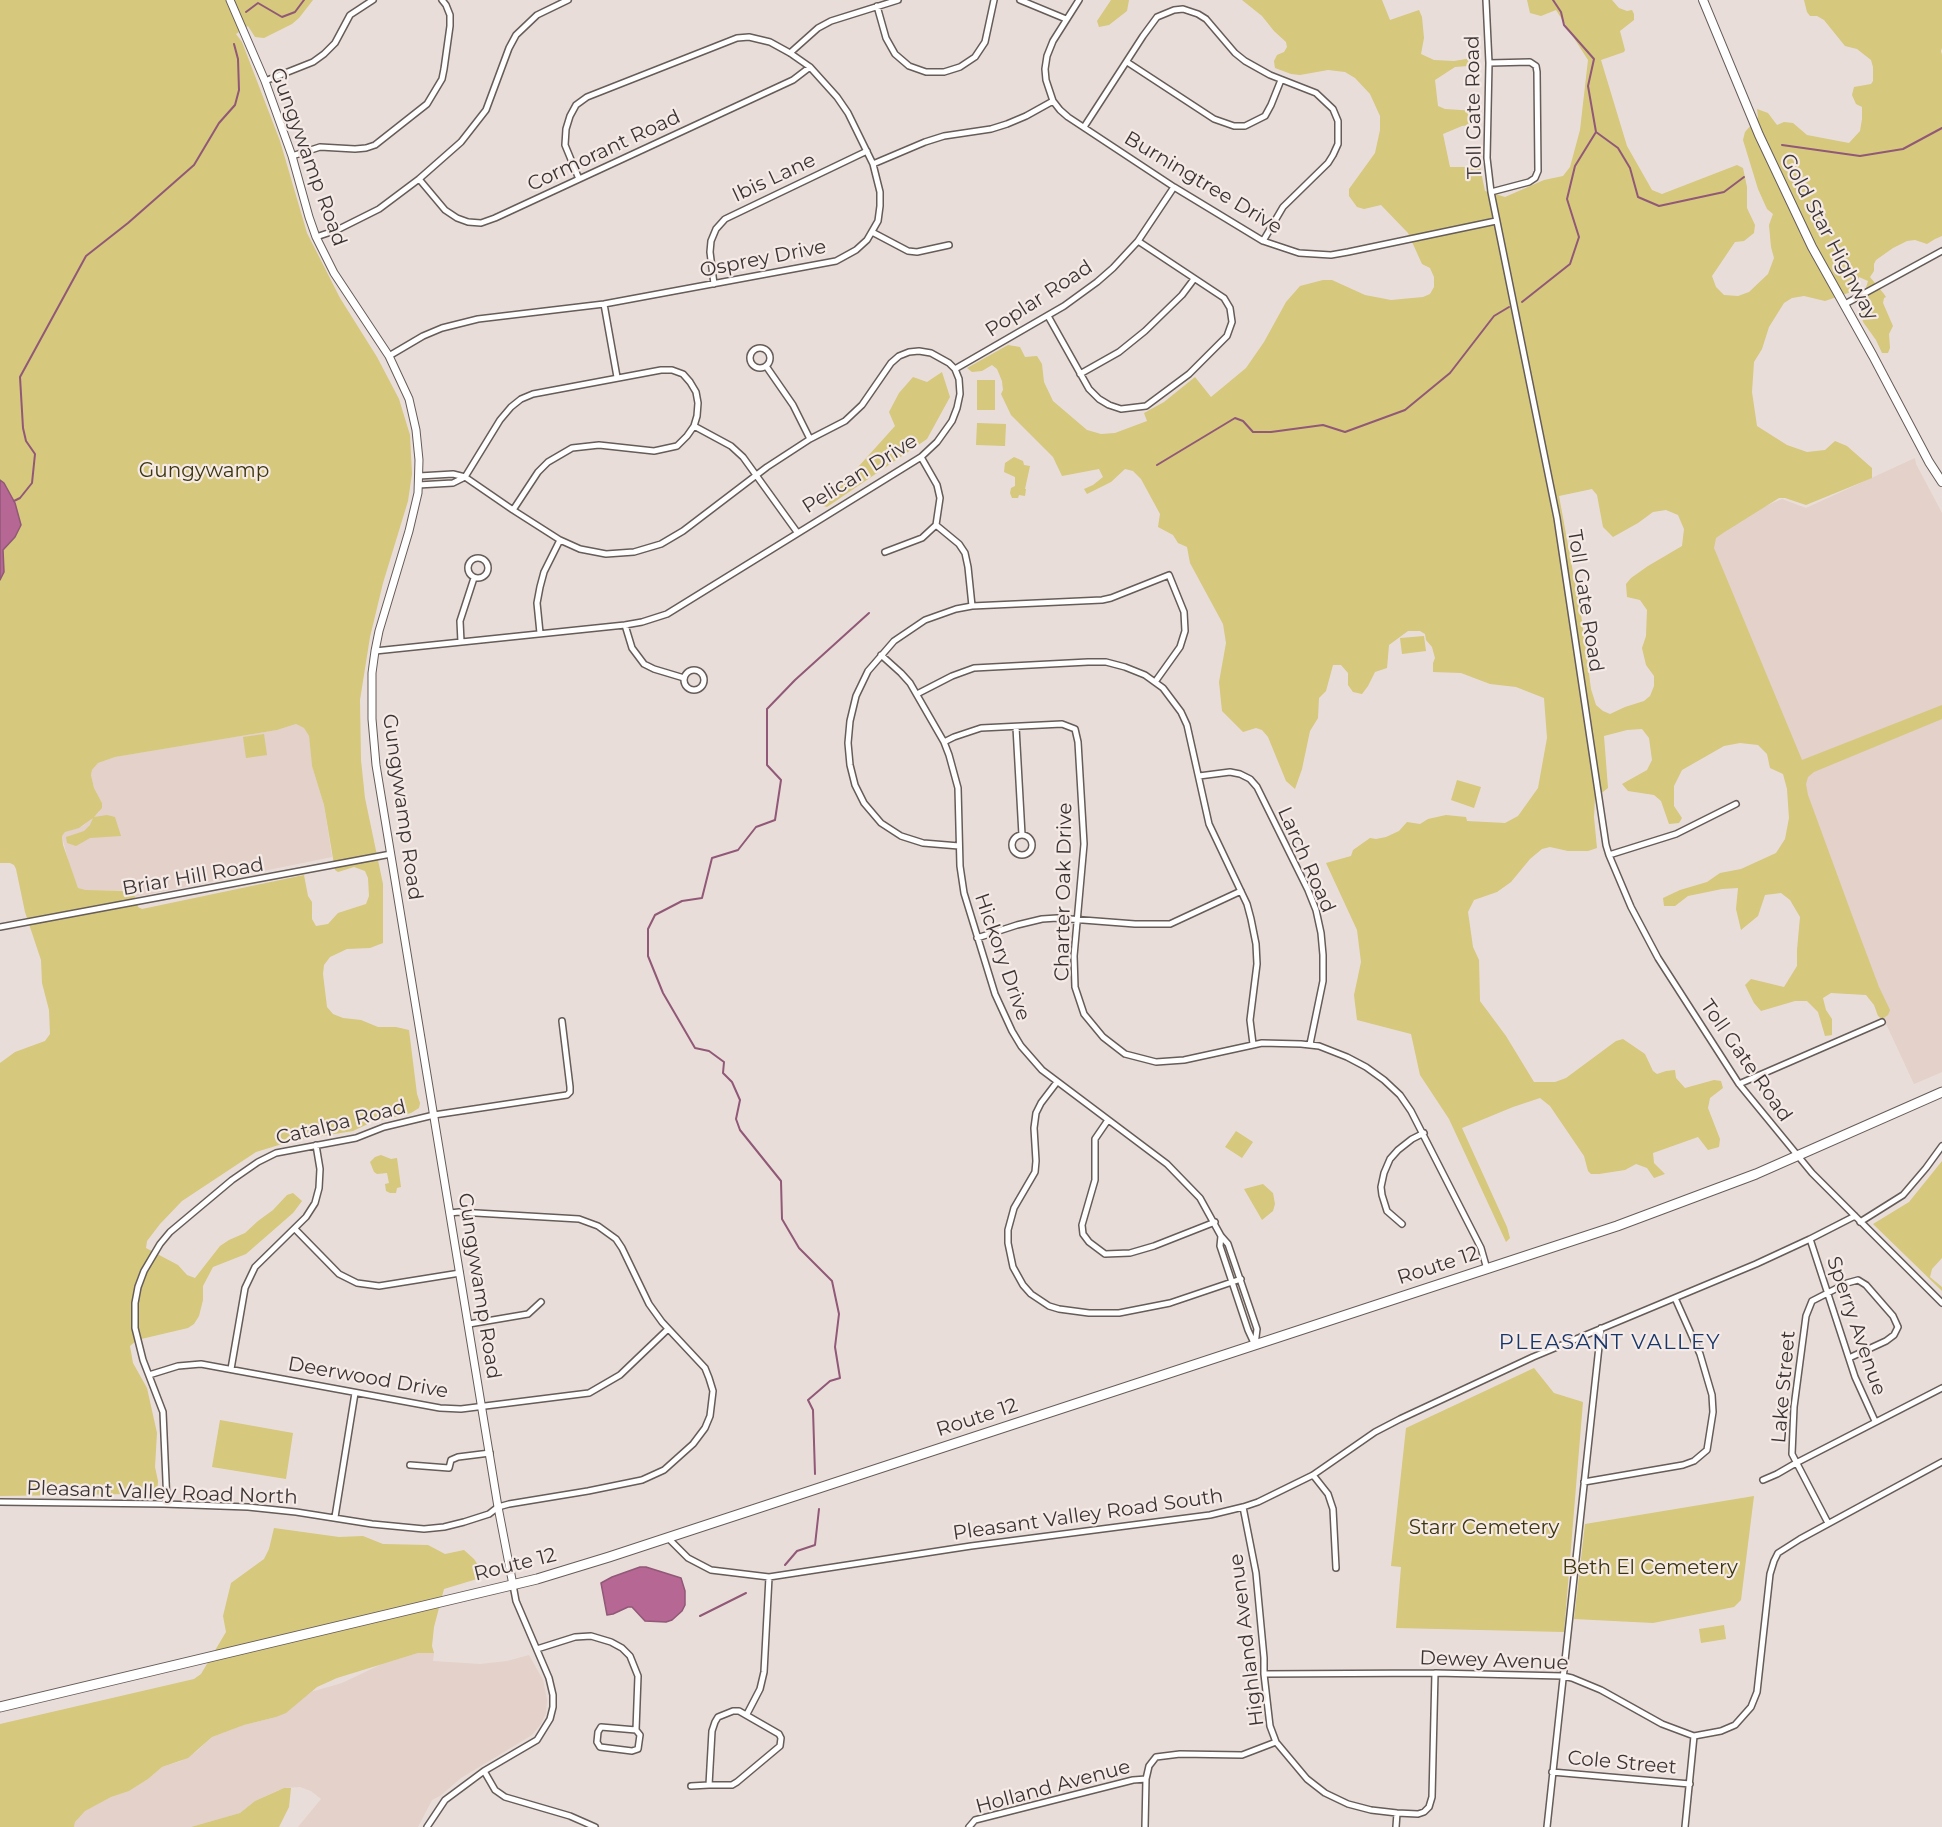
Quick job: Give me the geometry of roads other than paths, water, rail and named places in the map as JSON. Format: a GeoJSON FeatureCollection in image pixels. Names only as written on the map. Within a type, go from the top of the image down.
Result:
{"type":"FeatureCollection","features":[{"type":"Feature","properties":{"kind":"highway","name":"Route 12"},"geometry":{"type":"LineString","coordinates":[[0,1707],[513,1585],[578,1567],[1487,1269],[1662,1209],[1751,1176],[1942,1092]]}},
{"type":"Feature","properties":{"kind":"main road","name":"Gold Star Highway"},"geometry":{"type":"LineString","coordinates":[[1703,0],[1775,171],[1812,247],[1942,482]]}},
{"type":"Feature","properties":{"kind":"street","name":"Gungywamp Road"},"geometry":{"type":"LineString","coordinates":[[230,0],[265,81],[292,156],[316,237],[334,273],[389,356],[403,385],[412,412],[418,445],[419,476],[409,531],[375,651],[372,673],[372,727],[498,1507],[513,1585]]}},
{"type":"Feature","properties":{"kind":"street"},"geometry":{"type":"LineString","coordinates":[[265,81],[313,62],[324,54],[334,43],[350,15],[373,0]]}},
{"type":"Feature","properties":{"kind":"street"},"geometry":{"type":"LineString","coordinates":[[292,156],[320,147],[355,149],[375,145],[427,104],[442,79],[444,69],[450,26],[446,5],[442,0]]}},
{"type":"Feature","properties":{"kind":"street"},"geometry":{"type":"LineString","coordinates":[[316,237],[337,230],[379,209],[419,179],[461,142],[486,110],[516,35],[537,15],[568,0]]}},
{"type":"Feature","properties":{"kind":"street"},"geometry":{"type":"LineString","coordinates":[[790,53],[818,28],[842,16],[898,0]]}},
{"type":"Feature","properties":{"kind":"street"},"geometry":{"type":"LineString","coordinates":[[877,6],[886,38],[895,54],[909,66],[926,72],[945,72],[960,68],[975,57],[985,42],[994,0]]}},
{"type":"Feature","properties":{"kind":"street"},"geometry":{"type":"LineString","coordinates":[[1020,0],[1066,20]]}},
{"type":"Feature","properties":{"kind":"street"},"geometry":{"type":"LineString","coordinates":[[873,164],[945,136],[991,129],[1007,124],[1053,101],[1046,80],[1047,56],[1053,41],[1079,0]]}},
{"type":"Feature","properties":{"kind":"street","name":"Toll Gate Road"},"geometry":{"type":"LineString","coordinates":[[1486,0],[1489,63],[1487,158],[1491,192],[1557,518],[1609,855],[1631,907],[1658,958],[1739,1084],[1798,1156],[1942,1303]]}},
{"type":"Feature","properties":{"kind":"street"},"geometry":{"type":"LineString","coordinates":[[1084,127],[1157,17],[1183,9],[1206,19],[1245,61],[1281,80],[1316,93],[1332,110],[1338,121],[1338,144],[1328,163],[1283,207],[1263,241]]}},
{"type":"Feature","properties":{"kind":"street","name":"Osprey Drive"},"geometry":{"type":"LineString","coordinates":[[389,356],[423,336],[478,319],[604,304],[836,261],[856,250],[872,232],[878,220],[880,206],[879,186],[873,164],[837,97],[810,67],[790,53],[760,39],[737,38],[587,97],[576,105],[566,129],[565,144],[579,179]]}},
{"type":"Feature","properties":{"kind":"street"},"geometry":{"type":"LineString","coordinates":[[1127,62],[1214,119],[1234,126],[1245,126],[1265,116],[1281,80]]}},
{"type":"Feature","properties":{"kind":"street"},"geometry":{"type":"LineString","coordinates":[[1489,63],[1530,62],[1536,66],[1537,72],[1538,171],[1535,178],[1529,182],[1491,192]]}},
{"type":"Feature","properties":{"kind":"street","name":"Cormorant Road"},"geometry":{"type":"LineString","coordinates":[[419,179],[445,210],[462,220],[481,223],[495,219],[793,80],[810,67]]}},
{"type":"Feature","properties":{"kind":"street","name":"Burningtree Drive"},"geometry":{"type":"LineString","coordinates":[[1053,101],[1068,117],[1174,187],[1263,241],[1299,253],[1331,255],[1496,221]]}},
{"type":"Feature","properties":{"kind":"street","name":"Ibis Lane"},"geometry":{"type":"LineString","coordinates":[[714,284],[711,241],[716,229],[725,219],[867,151]]}},
{"type":"Feature","properties":{"kind":"street","name":"Poplar Road"},"geometry":{"type":"LineString","coordinates":[[955,369],[1048,316],[1097,282],[1138,241],[1174,187]]}},
{"type":"Feature","properties":{"kind":"street"},"geometry":{"type":"LineString","coordinates":[[872,232],[908,251],[916,252],[950,245]]}},
{"type":"Feature","properties":{"kind":"street"},"geometry":{"type":"LineString","coordinates":[[1048,316],[1089,389],[1099,399],[1121,409],[1146,406],[1189,374],[1227,336],[1232,322],[1230,308],[1224,298],[1138,241]]}},
{"type":"Feature","properties":{"kind":"street"},"geometry":{"type":"LineString","coordinates":[[1845,304],[1942,251]]}},
{"type":"Feature","properties":{"kind":"street"},"geometry":{"type":"LineString","coordinates":[[1080,374],[1119,352],[1145,331],[1182,295],[1194,279]]}},
{"type":"Feature","properties":{"kind":"street"},"geometry":{"type":"LineString","coordinates":[[604,304],[617,377]]}},
{"type":"Feature","properties":{"kind":"street"},"geometry":{"type":"LineString","coordinates":[[419,476],[453,474],[465,477],[560,540],[580,549],[606,554],[634,552],[661,544],[683,531],[810,438],[845,421],[862,405],[891,363],[899,356],[909,352],[931,353],[950,363],[955,369]]}},
{"type":"Feature","properties":{"kind":"street"},"geometry":{"type":"LineString","coordinates":[[766,366],[793,405],[810,438]]}},
{"type":"Feature","properties":{"kind":"street","name":"Pelican Drive"},"geometry":{"type":"LineString","coordinates":[[375,651],[626,625],[667,614],[921,457],[937,442],[952,421],[960,394],[959,379],[955,369]]}},
{"type":"Feature","properties":{"kind":"street"},"geometry":{"type":"LineString","coordinates":[[418,485],[453,483],[465,477],[500,420],[521,399],[547,390],[661,370],[672,370],[683,374],[690,382],[696,392],[698,416],[687,436],[677,446],[654,451],[587,445],[572,448],[548,462],[538,472],[513,510]]}},
{"type":"Feature","properties":{"kind":"street"},"geometry":{"type":"LineString","coordinates":[[694,426],[731,446],[743,457],[758,474],[797,532]]}},
{"type":"Feature","properties":{"kind":"street"},"geometry":{"type":"LineString","coordinates":[[885,552],[917,541],[936,525],[940,498],[937,485],[921,457]]}},
{"type":"Feature","properties":{"kind":"street"},"geometry":{"type":"LineString","coordinates":[[936,525],[959,544],[964,553],[968,567],[972,606]]}},
{"type":"Feature","properties":{"kind":"street"},"geometry":{"type":"LineString","coordinates":[[540,633],[537,603],[540,586],[544,572],[560,540]]}},
{"type":"Feature","properties":{"kind":"street"},"geometry":{"type":"LineString","coordinates":[[959,846],[922,843],[901,836],[881,823],[864,803],[855,785],[848,743],[856,696],[868,671],[894,641],[925,620],[957,609],[972,606],[1102,600],[1169,575],[1184,612],[1185,631],[1180,646],[1155,682]]}},
{"type":"Feature","properties":{"kind":"street"},"geometry":{"type":"LineString","coordinates":[[461,642],[460,621],[474,578]]}},
{"type":"Feature","properties":{"kind":"street"},"geometry":{"type":"LineString","coordinates":[[626,625],[632,648],[644,664],[684,678]]}},
{"type":"Feature","properties":{"kind":"street","name":"Hickory Drive"},"geometry":{"type":"LineString","coordinates":[[881,656],[901,673],[917,694],[950,755],[958,788],[960,866],[964,894],[995,994],[1012,1031],[1032,1060],[1057,1082],[1181,1177],[1200,1198],[1221,1236],[1228,1244],[1257,1329],[1255,1345]]}},
{"type":"Feature","properties":{"kind":"street"},"geometry":{"type":"LineString","coordinates":[[917,694],[963,671],[985,667],[1088,662],[1125,667],[1145,675],[1172,698],[1181,712],[1192,740],[1209,824],[1251,919],[1257,954],[1257,975],[1250,1020],[1253,1044]]}},
{"type":"Feature","properties":{"kind":"street","name":"Charter Oak Drive"},"geometry":{"type":"LineString","coordinates":[[1016,727],[1062,724],[1075,729],[1078,742],[1084,844],[1074,964],[1077,993],[1084,1014],[1092,1026],[1125,1054],[1141,1059],[1171,1062],[1253,1044],[1310,1044],[1347,1057],[1366,1067],[1400,1095],[1424,1133],[1481,1248],[1487,1269]]}},
{"type":"Feature","properties":{"kind":"street"},"geometry":{"type":"LineString","coordinates":[[944,742],[954,736],[981,728],[1016,727],[1022,835]]}},
{"type":"Feature","properties":{"kind":"street","name":"Larch Road"},"geometry":{"type":"LineString","coordinates":[[1199,776],[1230,772],[1250,779],[1257,787],[1308,890],[1316,910],[1323,955],[1323,981],[1310,1044]]}},
{"type":"Feature","properties":{"kind":"street"},"geometry":{"type":"LineString","coordinates":[[1609,855],[1676,834],[1736,804]]}},
{"type":"Feature","properties":{"kind":"street","name":"Briar Hill Road"},"geometry":{"type":"LineString","coordinates":[[0,927],[391,854]]}},
{"type":"Feature","properties":{"kind":"street"},"geometry":{"type":"LineString","coordinates":[[977,938],[1029,921],[1057,918],[1135,924],[1170,924],[1240,891]]}},
{"type":"Feature","properties":{"kind":"street","name":"Catalpa Road"},"geometry":{"type":"LineString","coordinates":[[168,1504],[163,1412],[143,1360],[135,1328],[135,1303],[144,1271],[160,1244],[197,1208],[232,1180],[258,1162],[276,1154],[356,1138],[384,1127],[434,1115],[567,1095],[570,1087],[562,1022]]}},
{"type":"Feature","properties":{"kind":"street"},"geometry":{"type":"LineString","coordinates":[[1739,1084],[1882,1022]]}},
{"type":"Feature","properties":{"kind":"street"},"geometry":{"type":"LineString","coordinates":[[1057,1082],[1036,1113],[1035,1172],[1014,1208],[1008,1230],[1009,1255],[1013,1267],[1031,1294],[1049,1306],[1068,1311],[1106,1314],[1150,1308],[1241,1279]]}},
{"type":"Feature","properties":{"kind":"street"},"geometry":{"type":"LineString","coordinates":[[1108,1120],[1095,1140],[1095,1180],[1082,1225],[1083,1234],[1089,1242],[1105,1254],[1130,1253],[1215,1222]]}},
{"type":"Feature","properties":{"kind":"street"},"geometry":{"type":"LineString","coordinates":[[1402,1224],[1387,1211],[1381,1187],[1384,1173],[1390,1159],[1398,1150],[1424,1133]]}},
{"type":"Feature","properties":{"kind":"street"},"geometry":{"type":"LineString","coordinates":[[231,1368],[242,1307],[249,1279],[255,1267],[295,1228],[315,1203],[320,1169],[316,1145]]}},
{"type":"Feature","properties":{"kind":"street"},"geometry":{"type":"LineString","coordinates":[[1860,1221],[1903,1195],[1942,1146]]}},
{"type":"Feature","properties":{"kind":"street","name":"Pleasant Valley Road North"},"geometry":{"type":"LineString","coordinates":[[0,1502],[168,1504],[258,1508],[424,1529],[464,1522],[489,1514],[498,1507],[642,1480],[664,1470],[693,1444],[705,1428],[710,1416],[713,1390],[705,1368],[668,1329],[649,1304],[616,1239],[598,1226],[571,1218],[450,1213]]}},
{"type":"Feature","properties":{"kind":"street","name":"Pleasant Valley Road South"},"geometry":{"type":"LineString","coordinates":[[668,1538],[688,1558],[711,1570],[769,1577],[971,1546],[1210,1515],[1242,1507],[1258,1502],[1313,1475],[1375,1432],[1400,1419],[1533,1357],[1810,1239],[1855,1216]]}},
{"type":"Feature","properties":{"kind":"street"},"geometry":{"type":"LineString","coordinates":[[295,1228],[339,1274],[357,1283],[379,1286],[460,1273]]}},
{"type":"Feature","properties":{"kind":"street","name":"Hickory Drive"},"geometry":{"type":"LineString","coordinates":[[1221,1236],[1220,1246],[1255,1345]]}},
{"type":"Feature","properties":{"kind":"street","name":"Sperry Avenue"},"geometry":{"type":"LineString","coordinates":[[1810,1239],[1855,1377],[1875,1421]]}},
{"type":"Feature","properties":{"kind":"street","name":"Lake Street"},"geometry":{"type":"LineString","coordinates":[[1828,1523],[1792,1454],[1794,1407],[1806,1316],[1812,1301],[1847,1283],[1858,1280],[1866,1285],[1893,1316],[1898,1327],[1894,1335],[1886,1341],[1850,1358]]}},
{"type":"Feature","properties":{"kind":"street"},"geometry":{"type":"LineString","coordinates":[[1584,1482],[1683,1465],[1694,1461],[1707,1450],[1713,1412],[1712,1395],[1700,1354],[1675,1298]]}},
{"type":"Feature","properties":{"kind":"street"},"geometry":{"type":"LineString","coordinates":[[469,1324],[528,1314],[540,1302]]}},
{"type":"Feature","properties":{"kind":"street"},"geometry":{"type":"LineString","coordinates":[[1547,1827],[1601,1328]]}},
{"type":"Feature","properties":{"kind":"street","name":"Deerwood Drive"},"geometry":{"type":"LineString","coordinates":[[149,1375],[190,1364],[231,1368],[449,1409],[574,1396],[589,1392],[620,1375],[668,1329]]}},
{"type":"Feature","properties":{"kind":"street"},"geometry":{"type":"LineString","coordinates":[[1762,1480],[1942,1388]]}},
{"type":"Feature","properties":{"kind":"street"},"geometry":{"type":"LineString","coordinates":[[335,1517],[355,1393]]}},
{"type":"Feature","properties":{"kind":"street"},"geometry":{"type":"LineString","coordinates":[[410,1466],[449,1468],[452,1460],[458,1457],[490,1453]]}},
{"type":"Feature","properties":{"kind":"street"},"geometry":{"type":"LineString","coordinates":[[1685,1827],[1694,1736],[1721,1731],[1735,1725],[1751,1707],[1757,1692],[1770,1574],[1778,1553],[1828,1523],[1942,1462]]}},
{"type":"Feature","properties":{"kind":"street"},"geometry":{"type":"LineString","coordinates":[[1313,1475],[1328,1494],[1333,1509],[1336,1568]]}},
{"type":"Feature","properties":{"kind":"street","name":"Highland Avenue"},"geometry":{"type":"LineString","coordinates":[[1242,1507],[1256,1573],[1270,1726],[1276,1742],[1307,1779],[1325,1793],[1348,1804],[1397,1813],[1424,1812],[1429,1807],[1432,1797],[1435,1673]]}},
{"type":"Feature","properties":{"kind":"street"},"geometry":{"type":"LineString","coordinates":[[747,1714],[760,1689],[764,1672],[769,1577]]}},
{"type":"Feature","properties":{"kind":"street"},"geometry":{"type":"LineString","coordinates":[[428,1827],[445,1800],[484,1771],[537,1740],[550,1719],[554,1707],[549,1678],[516,1601],[513,1585]]}},
{"type":"Feature","properties":{"kind":"street"},"geometry":{"type":"LineString","coordinates":[[537,1649],[575,1637],[591,1636],[611,1642],[621,1648],[630,1656],[638,1676],[636,1730],[640,1735],[638,1749],[632,1751],[600,1747],[597,1742],[601,1727],[636,1730]]}},
{"type":"Feature","properties":{"kind":"street","name":"Dewey Avenue"},"geometry":{"type":"LineString","coordinates":[[1264,1674],[1435,1673],[1563,1676],[1601,1690],[1654,1720],[1694,1736]]}},
{"type":"Feature","properties":{"kind":"street"},"geometry":{"type":"LineString","coordinates":[[691,1786],[732,1785],[780,1746],[779,1734],[740,1711],[733,1711],[718,1717],[712,1731],[709,1785]]}},
{"type":"Feature","properties":{"kind":"street"},"geometry":{"type":"LineString","coordinates":[[1145,1827],[1146,1779],[1149,1766],[1156,1757],[1180,1754],[1242,1755],[1276,1742]]}},
{"type":"Feature","properties":{"kind":"street"},"geometry":{"type":"LineString","coordinates":[[484,1771],[495,1790],[505,1797],[570,1816],[595,1827]]}},
{"type":"Feature","properties":{"kind":"street","name":"Cole Street"},"geometry":{"type":"LineString","coordinates":[[1552,1772],[1690,1784]]}},
{"type":"Feature","properties":{"kind":"street","name":"Holland Avenue"},"geometry":{"type":"LineString","coordinates":[[969,1827],[975,1820],[1133,1780],[1146,1779]]}},
{"type":"Feature","properties":{"kind":"street"},"geometry":{"type":"LineString","coordinates":[[1396,1827],[1397,1813]]}},
{"type":"Feature","properties":{"kind":"waterway"},"geometry":{"type":"LineString","coordinates":[[246,12],[258,3],[282,17],[295,12],[304,0]]}},
{"type":"Feature","properties":{"kind":"waterway"},"geometry":{"type":"LineString","coordinates":[[1522,302],[1570,264],[1579,237],[1567,199],[1575,166],[1596,132],[1588,86],[1594,59],[1564,25],[1561,12],[1553,0]]}},
{"type":"Feature","properties":{"kind":"waterway"},"geometry":{"type":"LineString","coordinates":[[14,501],[20,498],[32,483],[35,454],[26,441],[23,428],[20,377],[86,256],[128,223],[194,165],[219,123],[235,105],[239,90],[238,59],[234,44]]}},
{"type":"Feature","properties":{"kind":"waterway"},"geometry":{"type":"LineString","coordinates":[[1782,145],[1860,156],[1903,149],[1942,128]]}},
{"type":"Feature","properties":{"kind":"waterway"},"geometry":{"type":"LineString","coordinates":[[1596,132],[1618,148],[1630,168],[1638,197],[1659,206],[1724,192],[1744,177]]}},
{"type":"Feature","properties":{"kind":"waterway"},"geometry":{"type":"LineString","coordinates":[[1157,465],[1235,418],[1243,421],[1253,432],[1323,425],[1345,432],[1405,410],[1450,373],[1494,316],[1509,307]]}},
{"type":"Feature","properties":{"kind":"waterway"},"geometry":{"type":"LineString","coordinates":[[815,1474],[813,1410],[808,1400],[830,1381],[840,1378],[835,1347],[839,1314],[832,1281],[799,1248],[782,1219],[781,1181],[740,1130],[736,1119],[740,1100],[732,1082],[723,1073],[724,1062],[709,1051],[695,1048],[663,993],[648,956],[648,929],[655,915],[682,901],[702,898],[712,858],[738,850],[756,827],[775,820],[781,780],[767,765],[767,709],[795,680],[869,613]]}},
{"type":"Feature","properties":{"kind":"waterway"},"geometry":{"type":"LineString","coordinates":[[785,1565],[797,1551],[815,1545],[819,1509]]}},
{"type":"Feature","properties":{"kind":"waterway"},"geometry":{"type":"LineString","coordinates":[[700,1616],[746,1593]]}},
{"type":"Feature","properties":{"kind":"district","name":"PLEASANT VALLEY"},"geometry":{"type":"Point","coordinates":[1610,1343]}},
{"type":"Feature","properties":{"kind":"park label","name":"Gungywamp"},"geometry":{"type":"Point","coordinates":[204,471]}},
{"type":"Feature","properties":{"kind":"park label","name":"Starr Cemetery"},"geometry":{"type":"Point","coordinates":[1484,1528]}},
{"type":"Feature","properties":{"kind":"park label","name":"Beth El Cemetery"},"geometry":{"type":"Point","coordinates":[1650,1568]}}]}
